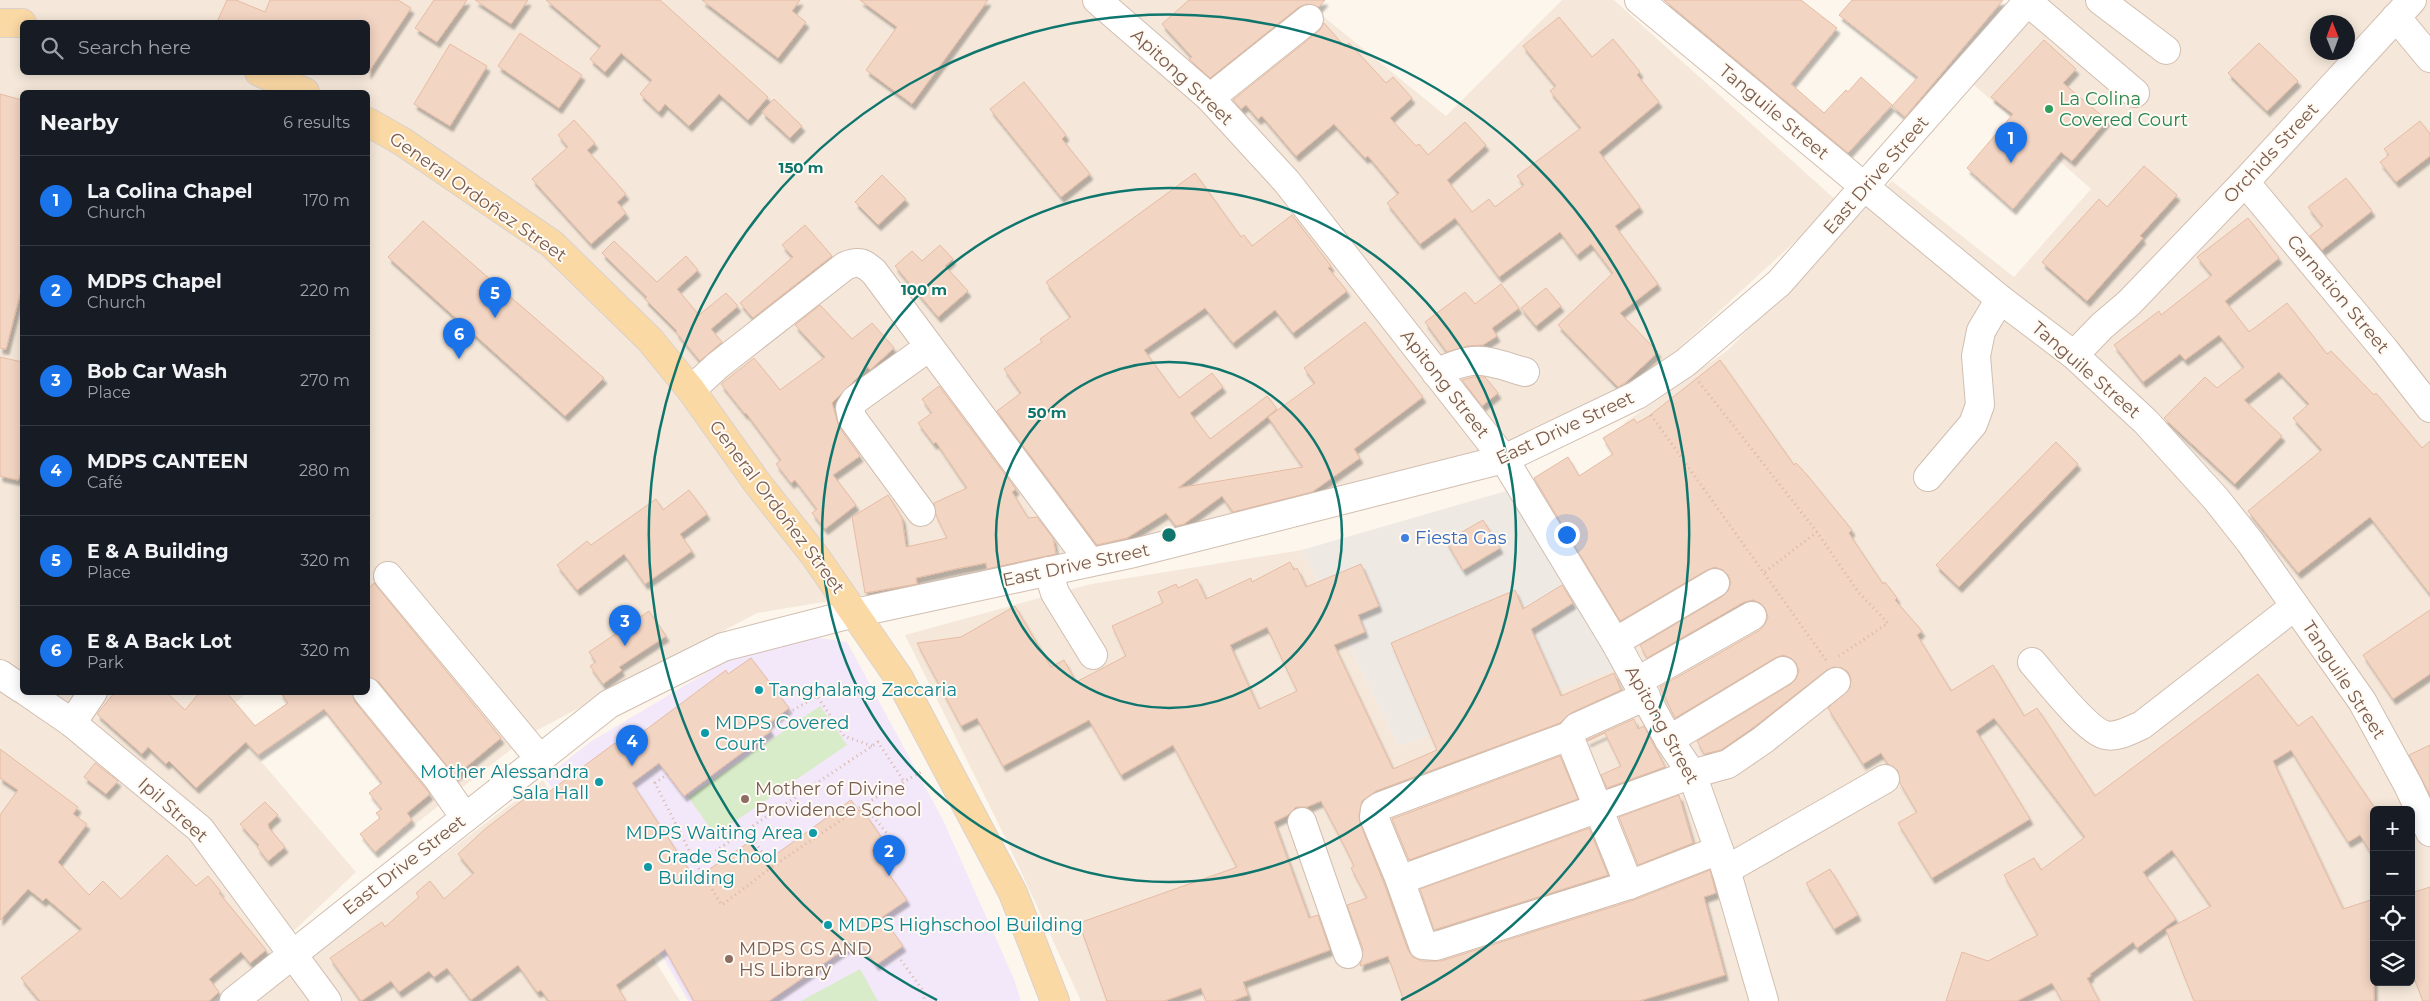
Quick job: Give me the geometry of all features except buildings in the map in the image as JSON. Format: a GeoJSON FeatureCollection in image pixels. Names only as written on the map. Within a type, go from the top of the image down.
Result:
{"type":"FeatureCollection","features":[{"type":"Feature","properties":{"kind":"main road"},"geometry":{"type":"LineString","coordinates":[[0,23],[20,23]]}},
{"type":"Feature","properties":{"kind":"main road"},"geometry":{"type":"LineString","coordinates":[[266,75],[300,90]]}},
{"type":"Feature","properties":{"kind":"main road","name":"General Ordoñez Street"},"geometry":{"type":"LineString","coordinates":[[370,123],[403,142],[552,244],[650,340],[691,390],[855,613],[899,678],[1013,893],[1055,1001]]}},
{"type":"Feature","properties":{"kind":"street","name":"Apitong Street"},"geometry":{"type":"LineString","coordinates":[[1097,0],[1210,98],[1287,182],[1504,459],[1615,642],[1669,740],[1692,774],[1722,860],[1764,1001]]}},
{"type":"Feature","properties":{"kind":"street","name":"Tanguile Street"},"geometry":{"type":"LineString","coordinates":[[1639,0],[2000,299],[2079,360],[2146,422],[2216,500],[2250,542],[2362,701],[2400,770],[2430,832]]}},
{"type":"Feature","properties":{"kind":"street"},"geometry":{"type":"LineString","coordinates":[[2100,0],[2166,50]]}},
{"type":"Feature","properties":{"kind":"street"},"geometry":{"type":"LineString","coordinates":[[2029,1],[2135,93]]}},
{"type":"Feature","properties":{"kind":"street","name":"East Drive Street"},"geometry":{"type":"LineString","coordinates":[[234,1001],[293,952],[609,704],[723,647],[855,613],[1090,562],[1284,516],[1504,459],[1637,395],[1685,363],[1779,283],[2029,1]]}},
{"type":"Feature","properties":{"kind":"street"},"geometry":{"type":"LineString","coordinates":[[2404,8],[2430,58]]}},
{"type":"Feature","properties":{"kind":"street","name":"Orchids Street"},"geometry":{"type":"LineString","coordinates":[[2079,360],[2111,333],[2128,303],[2245,182],[2404,8]]}},
{"type":"Feature","properties":{"kind":"street"},"geometry":{"type":"LineString","coordinates":[[1210,98],[1309,19]]}},
{"type":"Feature","properties":{"kind":"street","name":"Carnation Street"},"geometry":{"type":"LineString","coordinates":[[2245,182],[2384,349],[2430,408]]}},
{"type":"Feature","properties":{"kind":"street"},"geometry":{"type":"LineString","coordinates":[[691,390],[717,366],[838,272],[856,261],[864,264],[874,272],[1090,562]]}},
{"type":"Feature","properties":{"kind":"street"},"geometry":{"type":"LineString","coordinates":[[1928,477],[1973,424],[1980,405],[1977,348],[1981,330],[2000,299]]}},
{"type":"Feature","properties":{"kind":"street"},"geometry":{"type":"LineString","coordinates":[[921,512],[852,418],[850,408],[855,400],[929,347]]}},
{"type":"Feature","properties":{"kind":"street"},"geometry":{"type":"LineString","coordinates":[[1436,374],[1458,363],[1482,359],[1525,372]]}},
{"type":"Feature","properties":{"kind":"street"},"geometry":{"type":"LineString","coordinates":[[1048,571],[1055,593],[1093,654]]}},
{"type":"Feature","properties":{"kind":"street"},"geometry":{"type":"LineString","coordinates":[[388,576],[540,759]]}},
{"type":"Feature","properties":{"kind":"street"},"geometry":{"type":"LineString","coordinates":[[1615,642],[1715,583]]}},
{"type":"Feature","properties":{"kind":"street"},"geometry":{"type":"LineString","coordinates":[[2032,662],[2090,727],[2106,735],[2123,733],[2142,725],[2295,606]]}},
{"type":"Feature","properties":{"kind":"street"},"geometry":{"type":"LineString","coordinates":[[1752,616],[1642,688],[1577,727],[1569,736],[1381,806],[1375,810],[1374,817],[1400,880],[1423,945],[1429,947],[1629,885],[1722,860],[1886,779]]}},
{"type":"Feature","properties":{"kind":"street"},"geometry":{"type":"LineString","coordinates":[[1400,880],[1598,810],[1692,774],[1728,764],[1763,740],[1836,670]]}},
{"type":"Feature","properties":{"kind":"street"},"geometry":{"type":"LineString","coordinates":[[1669,740],[1783,671]]}},
{"type":"Feature","properties":{"kind":"street"},"geometry":{"type":"LineString","coordinates":[[0,674],[20,688]]}},
{"type":"Feature","properties":{"kind":"street","name":"Ipil Street"},"geometry":{"type":"LineString","coordinates":[[31,695],[72,723],[200,829],[293,952],[327,1001]]}},
{"type":"Feature","properties":{"kind":"street"},"geometry":{"type":"LineString","coordinates":[[72,723],[91,695]]}},
{"type":"Feature","properties":{"kind":"street"},"geometry":{"type":"LineString","coordinates":[[368,695],[439,780],[465,818]]}},
{"type":"Feature","properties":{"kind":"street"},"geometry":{"type":"LineString","coordinates":[[1569,736],[1629,885]]}},
{"type":"Feature","properties":{"kind":"street"},"geometry":{"type":"LineString","coordinates":[[1302,822],[1348,954]]}},
{"type":"Feature","properties":{"kind":"path"},"geometry":{"type":"LineString","coordinates":[[1651,414],[1828,664],[1824,667],[1836,670],[1888,623],[1859,593],[1817,532],[1694,375]]}},
{"type":"Feature","properties":{"kind":"path"},"geometry":{"type":"LineString","coordinates":[[1764,572],[1817,532]]}},
{"type":"Feature","properties":{"kind":"path"},"geometry":{"type":"LineString","coordinates":[[780,718],[818,696],[844,736],[872,746]]}},
{"type":"Feature","properties":{"kind":"path"},"geometry":{"type":"LineString","coordinates":[[696,864],[878,742],[904,782]]}},
{"type":"Feature","properties":{"kind":"path"},"geometry":{"type":"LineString","coordinates":[[668,774],[655,784],[696,864],[722,905],[772,867],[864,805],[918,774]]}},
{"type":"Feature","properties":{"kind":"path"},"geometry":{"type":"LineString","coordinates":[[864,805],[891,838]]}},
{"type":"Feature","properties":{"kind":"path"},"geometry":{"type":"LineString","coordinates":[[747,830],[772,867]]}},
{"type":"Feature","properties":{"kind":"path"},"geometry":{"type":"LineString","coordinates":[[895,952],[924,992],[924,1001]]}},
{"type":"Feature","properties":{"kind":"shaded area"},"geometry":{"type":"Polygon","coordinates":[[[0,0],[1303,0],[1446,116],[1562,0],[1614,0],[1838,202],[1664,362],[1515,445],[986,575],[757,613],[532,733],[414,825],[312,695],[370,695],[370,90],[20,90],[20,695],[244,695],[222,716],[356,872],[265,958],[212,1001],[0,1001],[0,0]]]}},
{"type":"Feature","properties":{"kind":"shaded area"},"geometry":{"type":"Polygon","coordinates":[[[2045,0],[2430,0],[2430,1001],[1081,1001],[1003,833],[905,635],[1091,584],[1302,550],[1399,746],[1642,659],[1625,630],[1727,573],[1624,423],[1728,350],[1892,181],[2014,277],[2091,189],[1973,84],[2045,0]]]}},
{"type":"Feature","properties":{"kind":"shaded area","name":"Fiesta Gas"},"geometry":{"type":"Polygon","coordinates":[[[1506,491],[1615,670],[1399,746],[1302,550],[1506,491]]]}},
{"type":"Feature","properties":{"kind":"shaded area","name":"Mother of Divine Providence School"},"geometry":{"type":"Polygon","coordinates":[[[813,637],[847,642],[943,820],[1014,979],[1021,1001],[688,1001],[664,959],[545,778],[590,742],[741,652],[813,637]]]}},
{"type":"Feature","properties":{"kind":"shaded area"},"geometry":{"type":"Polygon","coordinates":[[[543,780],[680,1001],[255,1001],[321,947],[543,780]]]}},
{"type":"Feature","properties":{"kind":"green space"},"geometry":{"type":"Polygon","coordinates":[[[820,706],[847,745],[715,835],[688,797],[820,706]]]}},
{"type":"Feature","properties":{"kind":"green space"},"geometry":{"type":"Polygon","coordinates":[[[860,969],[878,1001],[801,1001],[860,969]]]}},
{"type":"Feature","properties":{"kind":"place","name":"La Colina Covered Court"},"geometry":{"type":"Point","coordinates":[2049,109]}},
{"type":"Feature","properties":{"kind":"place","name":"La Colina Chapel"},"geometry":{"type":"Point","coordinates":[2011,163]}},
{"type":"Feature","properties":{"kind":"place","name":"E & A Building"},"geometry":{"type":"Point","coordinates":[495,318]}},
{"type":"Feature","properties":{"kind":"place","name":"E & A Back Lot"},"geometry":{"type":"Point","coordinates":[459,359]}},
{"type":"Feature","properties":{"kind":"place","name":"Fiesta Gas"},"geometry":{"type":"Point","coordinates":[1405,538]}},
{"type":"Feature","properties":{"kind":"place","name":"Bob Car Wash"},"geometry":{"type":"Point","coordinates":[625,646]}},
{"type":"Feature","properties":{"kind":"place","name":"Tanghalang Zaccaria"},"geometry":{"type":"Point","coordinates":[759,690]}},
{"type":"Feature","properties":{"kind":"place","name":"MDPS Covered Court"},"geometry":{"type":"Point","coordinates":[705,733]}},
{"type":"Feature","properties":{"kind":"place","name":"MDPS CANTEEN"},"geometry":{"type":"Point","coordinates":[632,766]}},
{"type":"Feature","properties":{"kind":"place","name":"Mother Alessandra Sala Hall"},"geometry":{"type":"Point","coordinates":[599,782]}},
{"type":"Feature","properties":{"kind":"place","name":"Mother of Divine Providence School"},"geometry":{"type":"Point","coordinates":[745,799]}},
{"type":"Feature","properties":{"kind":"place","name":"MDPS Waiting Area"},"geometry":{"type":"Point","coordinates":[813,833]}},
{"type":"Feature","properties":{"kind":"place","name":"Grade School Building"},"geometry":{"type":"Point","coordinates":[648,867]}},
{"type":"Feature","properties":{"kind":"place","name":"MDPS Chapel"},"geometry":{"type":"Point","coordinates":[889,876]}},
{"type":"Feature","properties":{"kind":"place","name":"MDPS Highschool Building"},"geometry":{"type":"Point","coordinates":[828,925]}},
{"type":"Feature","properties":{"kind":"place","name":"MDPS GS AND HS Library"},"geometry":{"type":"Point","coordinates":[729,959]}}]}
